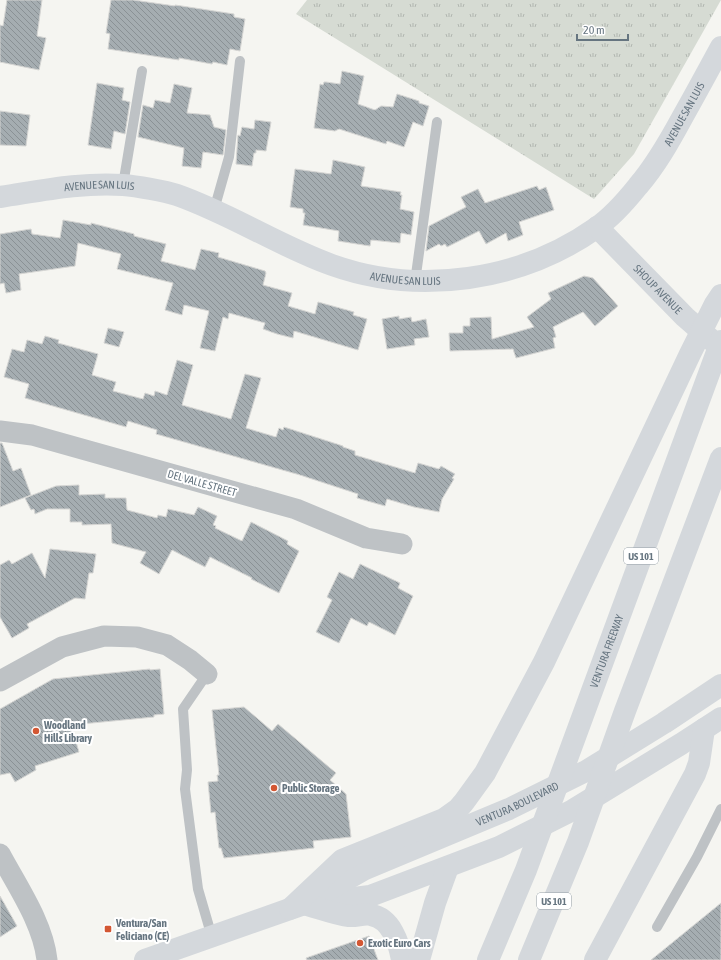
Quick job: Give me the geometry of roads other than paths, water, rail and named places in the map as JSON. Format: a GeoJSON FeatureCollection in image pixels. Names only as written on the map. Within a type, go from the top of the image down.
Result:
{"type":"FeatureCollection","features":[{"type":"Feature","properties":{"kind":"main road","name":"AVENUE SAN LUIS"},"geometry":{"type":"LineString","coordinates":[[0,197],[82,185],[123,185],[175,194],[214,210],[331,265],[367,276],[415,282],[469,279],[523,266],[572,242],[597,227],[619,207],[639,185],[661,156],[721,47]]}},
{"type":"Feature","properties":{"kind":"main road","name":"SHOUP AVENUE"},"geometry":{"type":"LineString","coordinates":[[597,227],[685,317],[721,348]]}},
{"type":"Feature","properties":{"kind":"main road"},"geometry":{"type":"LineString","coordinates":[[298,907],[342,860],[444,818],[458,809],[485,773],[544,662],[690,354],[718,299]]}},
{"type":"Feature","properties":{"kind":"main road","name":"VENTURA FREEWAY"},"geometry":{"type":"LineString","coordinates":[[488,960],[526,870],[721,340]]}},
{"type":"Feature","properties":{"kind":"main road","name":"US 101"},"geometry":{"type":"LineString","coordinates":[[530,960],[578,842],[625,711],[721,458]]}},
{"type":"Feature","properties":{"kind":"main road","name":"VENTURA BOULEVARD"},"geometry":{"type":"LineString","coordinates":[[144,960],[298,907],[365,869],[509,809],[586,771],[664,723],[721,685]]}},
{"type":"Feature","properties":{"kind":"main road"},"geometry":{"type":"LineString","coordinates":[[595,960],[696,774],[713,723]]}},
{"type":"Feature","properties":{"kind":"main road","name":"VENTURA BOULEVARD"},"geometry":{"type":"LineString","coordinates":[[298,907],[370,896],[499,847],[573,810],[713,723]]}},
{"type":"Feature","properties":{"kind":"main road"},"geometry":{"type":"LineString","coordinates":[[419,960],[435,903],[448,867],[462,840],[509,809]]}},
{"type":"Feature","properties":{"kind":"main road"},"geometry":{"type":"LineString","coordinates":[[298,907],[350,916],[371,914],[383,919],[395,935],[402,960]]}},
{"type":"Feature","properties":{"kind":"street","name":"DEL VALLE STREET"},"geometry":{"type":"LineString","coordinates":[[0,431],[32,435],[296,509],[366,538],[402,544]]}},
{"type":"Feature","properties":{"kind":"street"},"geometry":{"type":"LineString","coordinates":[[0,681],[62,647],[104,636],[137,637],[167,645],[190,660],[207,674]]}},
{"type":"Feature","properties":{"kind":"street"},"geometry":{"type":"LineString","coordinates":[[0,854],[38,924],[46,947],[47,960]]}},
{"type":"Feature","properties":{"kind":"lane"},"geometry":{"type":"LineString","coordinates":[[214,210],[229,157],[240,61]]}},
{"type":"Feature","properties":{"kind":"lane"},"geometry":{"type":"LineString","coordinates":[[123,185],[142,71]]}},
{"type":"Feature","properties":{"kind":"lane"},"geometry":{"type":"LineString","coordinates":[[415,282],[437,122]]}},
{"type":"Feature","properties":{"kind":"lane"},"geometry":{"type":"LineString","coordinates":[[207,674],[183,709],[186,770],[185,789],[198,889],[212,937]]}},
{"type":"Feature","properties":{"kind":"lane"},"geometry":{"type":"LineString","coordinates":[[657,927],[697,857],[721,809]]}},
{"type":"Feature","properties":{"kind":"place","name":"Woodland Hills Library"},"geometry":{"type":"Point","coordinates":[36,731]}},
{"type":"Feature","properties":{"kind":"place","name":"Public Storage"},"geometry":{"type":"Point","coordinates":[274,788]}},
{"type":"Feature","properties":{"kind":"place","name":"Ventura/San Feliciano (CE)"},"geometry":{"type":"Point","coordinates":[108,929]}},
{"type":"Feature","properties":{"kind":"place","name":"Exotic Euro Cars"},"geometry":{"type":"Point","coordinates":[360,943]}}]}
